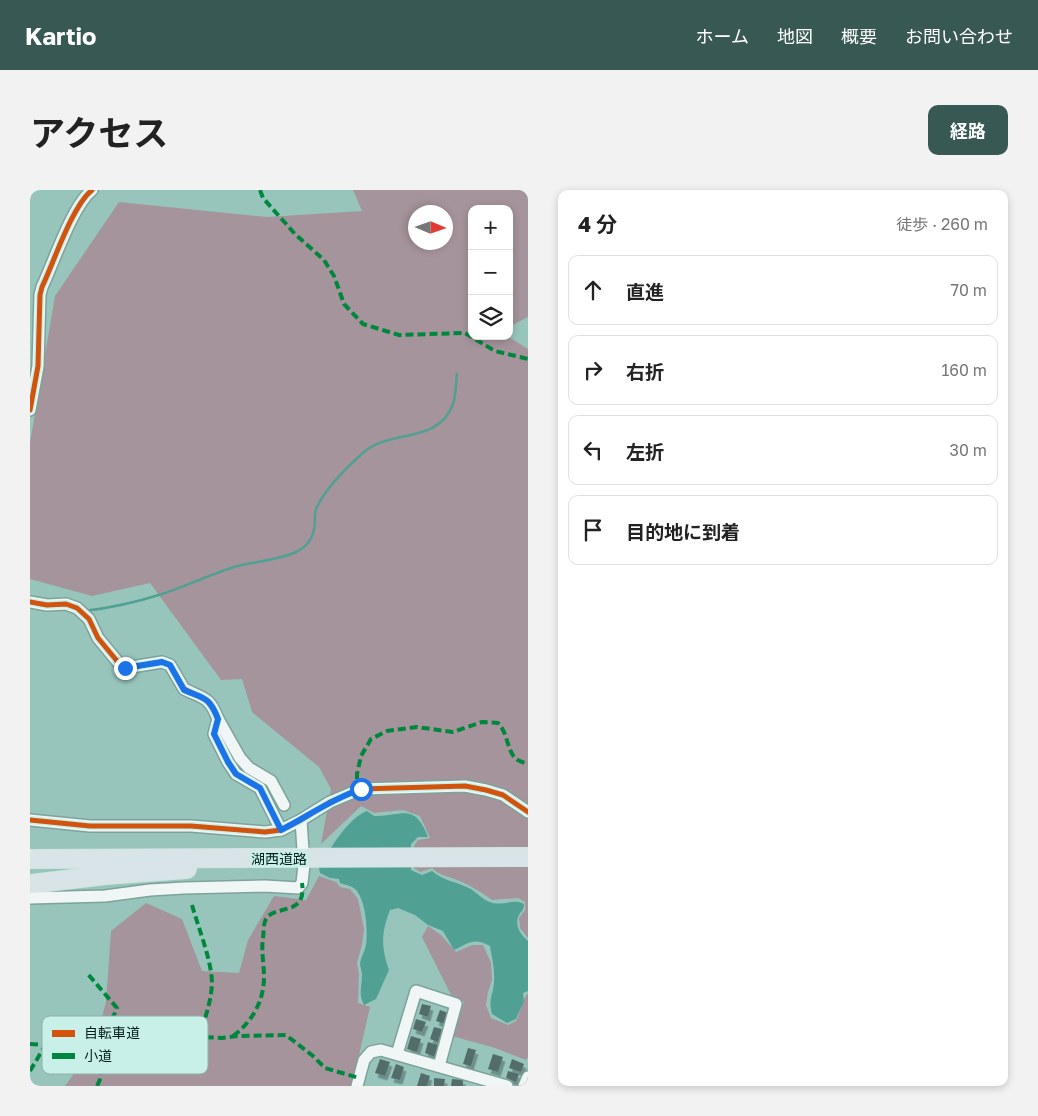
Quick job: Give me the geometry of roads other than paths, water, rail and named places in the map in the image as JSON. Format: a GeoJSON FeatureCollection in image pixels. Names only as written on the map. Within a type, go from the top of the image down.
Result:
{"type":"FeatureCollection","features":[{"type":"Feature","properties":{"kind":"highway"},"geometry":{"type":"LineString","coordinates":[[30,846],[83,849],[104,858]]}},
{"type":"Feature","properties":{"kind":"highway","name":"湖西道路"},"geometry":{"type":"LineString","coordinates":[[30,859],[528,857]]}},
{"type":"Feature","properties":{"kind":"highway"},"geometry":{"type":"LineString","coordinates":[[30,884],[301,858]]}},
{"type":"Feature","properties":{"kind":"street"},"geometry":{"type":"LineString","coordinates":[[30,410],[38,366],[35,295],[75,213],[86,195],[92,190]]}},
{"type":"Feature","properties":{"kind":"street"},"geometry":{"type":"LineString","coordinates":[[30,602],[47,605],[66,604],[77,608],[89,619],[98,638],[122,667],[162,662],[170,665],[184,690],[198,694],[211,704],[240,758],[249,768],[271,781],[284,805]]}},
{"type":"Feature","properties":{"kind":"street"},"geometry":{"type":"LineString","coordinates":[[218,719],[214,734],[228,762],[236,774],[260,788],[281,830]]}},
{"type":"Feature","properties":{"kind":"street"},"geometry":{"type":"LineString","coordinates":[[30,820],[90,826],[191,826],[265,832],[281,830],[330,802],[361,789],[465,786],[504,795],[528,812]]}},
{"type":"Feature","properties":{"kind":"street"},"geometry":{"type":"LineString","coordinates":[[30,898],[105,896],[184,888],[265,886],[298,888],[302,883],[301,820]]}},
{"type":"Feature","properties":{"kind":"street"},"geometry":{"type":"LineString","coordinates":[[397,1054],[416,991],[456,1004],[439,1066]]}},
{"type":"Feature","properties":{"kind":"street"},"geometry":{"type":"LineString","coordinates":[[357,1086],[364,1060],[371,1052],[381,1050],[439,1066],[470,1081],[507,1086]]}},
{"type":"Feature","properties":{"kind":"street"},"geometry":{"type":"LineString","coordinates":[[524,1086],[528,1077]]}},
{"type":"Feature","properties":{"kind":"waterway"},"geometry":{"type":"LineString","coordinates":[[84,611],[153,597],[234,567],[289,555],[301,549],[309,542],[313,534],[315,512],[321,499],[338,477],[364,452],[387,440],[426,431],[446,417],[453,404],[457,374]]}}]}
